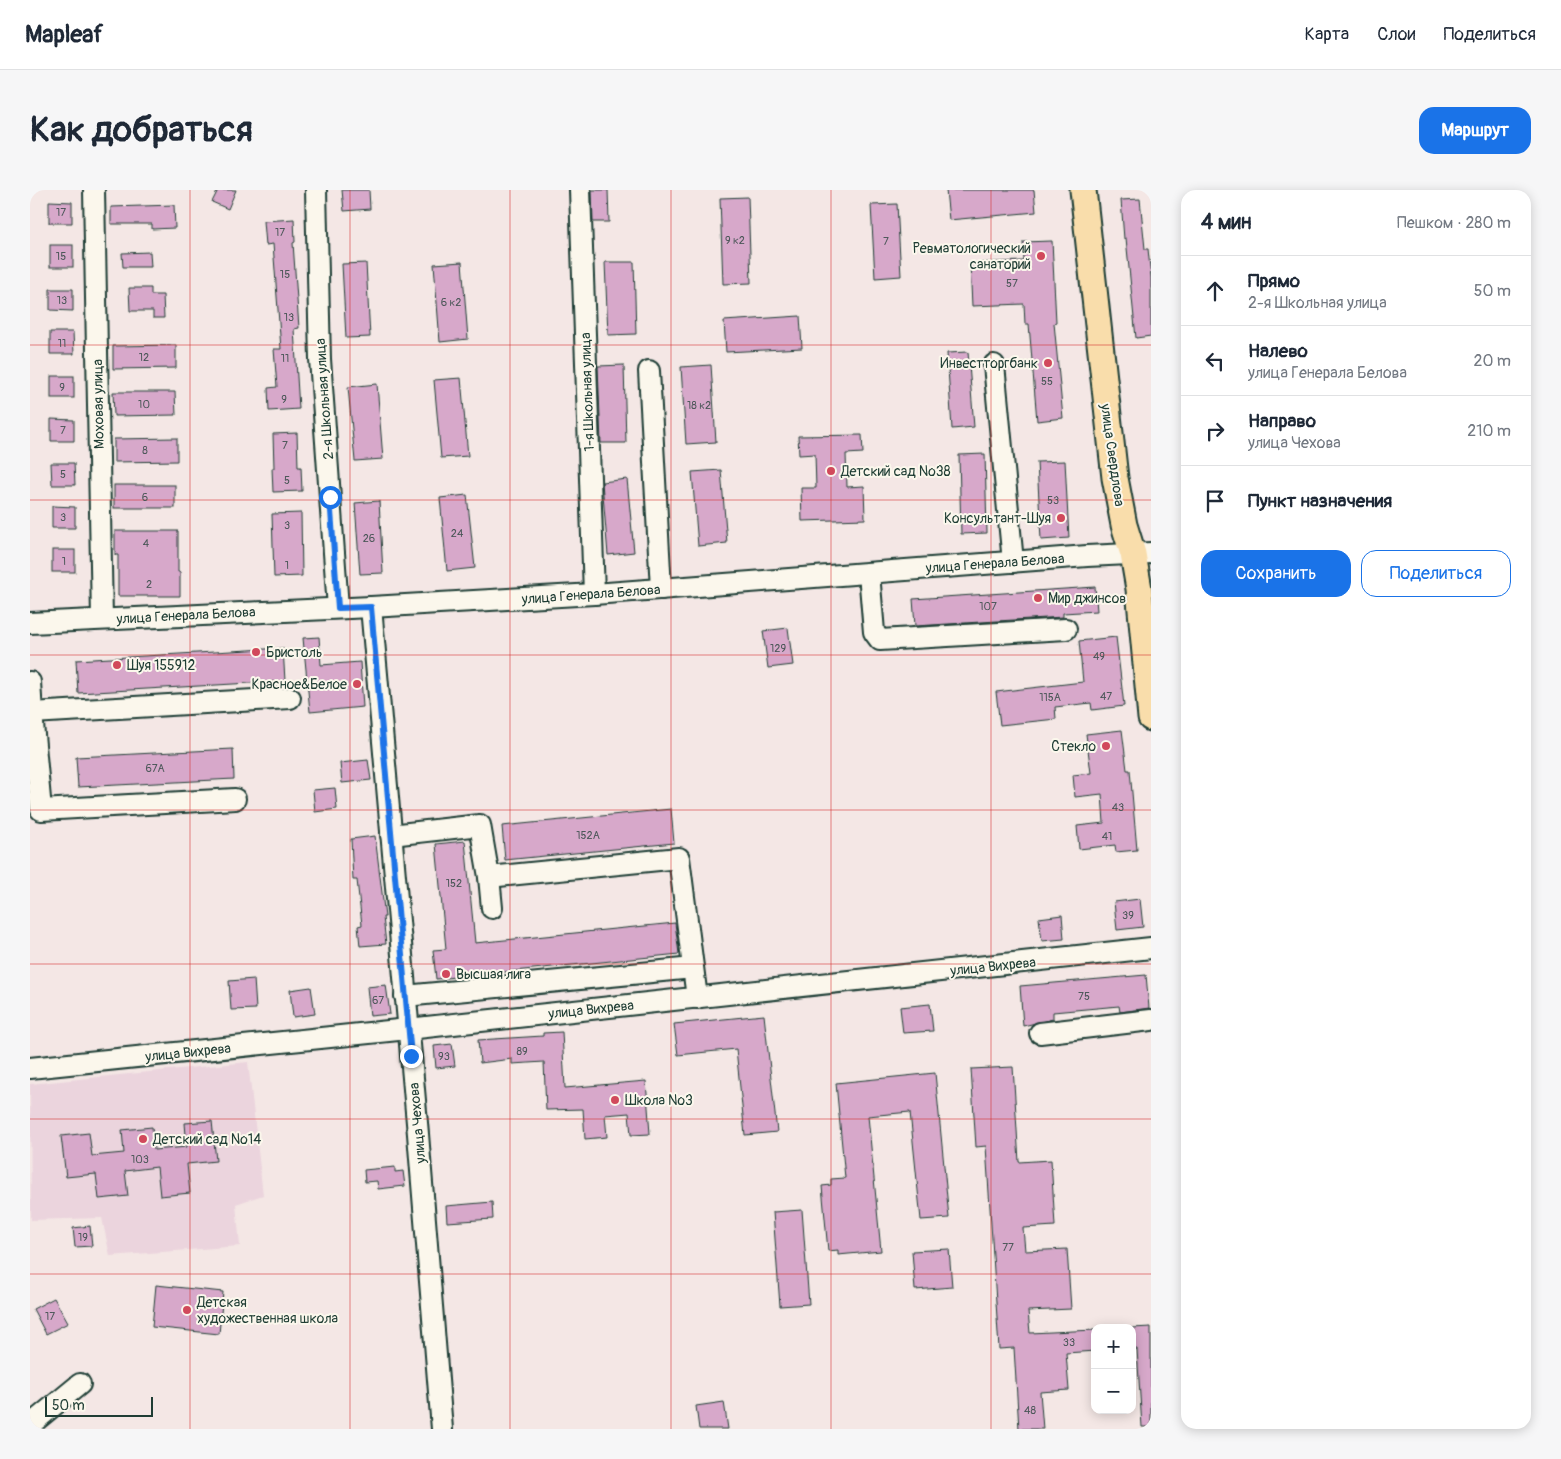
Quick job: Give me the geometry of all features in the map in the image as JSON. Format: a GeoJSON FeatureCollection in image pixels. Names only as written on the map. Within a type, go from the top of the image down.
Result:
{"type":"FeatureCollection","features":[{"type":"Feature","properties":{"kind":"main road","name":"улица Свердлова"},"geometry":{"type":"LineString","coordinates":[[1083,190],[1115,478],[1124,525],[1142,554],[1139,589],[1151,718]]}},
{"type":"Feature","properties":{"kind":"street","name":"Моховая улица"},"geometry":{"type":"LineString","coordinates":[[94,190],[102,619]]}},
{"type":"Feature","properties":{"kind":"street","name":"1-я Школьная улица"},"geometry":{"type":"LineString","coordinates":[[580,190],[594,594]]}},
{"type":"Feature","properties":{"kind":"street","name":"2-я Школьная улица"},"geometry":{"type":"LineString","coordinates":[[312,192],[320,359],[338,608]]}},
{"type":"Feature","properties":{"kind":"street"},"geometry":{"type":"LineString","coordinates":[[994,365],[1013,562]]}},
{"type":"Feature","properties":{"kind":"street"},"geometry":{"type":"LineString","coordinates":[[648,371],[662,589]]}},
{"type":"Feature","properties":{"kind":"street","name":"улица Генерала Белова"},"geometry":{"type":"LineString","coordinates":[[30,623],[371,607],[594,594],[1142,554]]}},
{"type":"Feature","properties":{"kind":"street"},"geometry":{"type":"LineString","coordinates":[[869,573],[874,632],[880,640],[1066,629]]}},
{"type":"Feature","properties":{"kind":"street","name":"улица Чехова"},"geometry":{"type":"LineString","coordinates":[[371,607],[419,1144],[442,1429]]}},
{"type":"Feature","properties":{"kind":"street"},"geometry":{"type":"LineString","coordinates":[[30,682],[41,810],[235,800]]}},
{"type":"Feature","properties":{"kind":"street"},"geometry":{"type":"LineString","coordinates":[[32,713],[290,698]]}},
{"type":"Feature","properties":{"kind":"street"},"geometry":{"type":"LineString","coordinates":[[391,836],[480,825],[492,908]]}},
{"type":"Feature","properties":{"kind":"street"},"geometry":{"type":"LineString","coordinates":[[488,877],[679,858],[697,998]]}},
{"type":"Feature","properties":{"kind":"street","name":"улица Вихрева"},"geometry":{"type":"LineString","coordinates":[[30,1068],[1151,948]]}},
{"type":"Feature","properties":{"kind":"street"},"geometry":{"type":"LineString","coordinates":[[405,996],[693,968]]}},
{"type":"Feature","properties":{"kind":"street"},"geometry":{"type":"LineString","coordinates":[[1040,1033],[1151,1020]]}},
{"type":"Feature","properties":{"kind":"street"},"geometry":{"type":"LineString","coordinates":[[30,1426],[80,1384]]}},
{"type":"Feature","properties":{"kind":"shaded area","name":"Детский сад №14"},"geometry":{"type":"Polygon","coordinates":[[[248,1062],[263,1195],[236,1204],[240,1246],[110,1256],[102,1218],[31,1220],[30,1084],[248,1062]]]}},
{"type":"Feature","properties":{"kind":"building"},"geometry":{"type":"Polygon","coordinates":[[[218,190],[236,190],[228,209],[212,202],[218,190]]]}},
{"type":"Feature","properties":{"kind":"building"},"geometry":{"type":"Polygon","coordinates":[[[342,190],[369,190],[370,209],[344,211],[342,190]]]}},
{"type":"Feature","properties":{"kind":"building"},"geometry":{"type":"Polygon","coordinates":[[[592,190],[608,190],[609,222],[593,222],[592,190]]]}},
{"type":"Feature","properties":{"kind":"building"},"geometry":{"type":"Polygon","coordinates":[[[946,190],[1034,190],[1036,212],[949,220],[946,190]]]}},
{"type":"Feature","properties":{"kind":"building"},"geometry":{"type":"Polygon","coordinates":[[[748,197],[751,283],[723,284],[720,198],[748,197]]]}},
{"type":"Feature","properties":{"kind":"building"},"geometry":{"type":"Polygon","coordinates":[[[1140,199],[1145,249],[1148,249],[1151,278],[1151,336],[1136,338],[1121,200],[1140,199]]]}},
{"type":"Feature","properties":{"kind":"building"},"geometry":{"type":"Polygon","coordinates":[[[49,201],[72,202],[72,223],[49,223],[49,201]]]}},
{"type":"Feature","properties":{"kind":"building"},"geometry":{"type":"Polygon","coordinates":[[[897,204],[901,276],[875,278],[871,205],[897,204]]]}},
{"type":"Feature","properties":{"kind":"building"},"geometry":{"type":"Polygon","coordinates":[[[174,205],[175,228],[152,229],[152,224],[111,224],[111,207],[174,205]]]}},
{"type":"Feature","properties":{"kind":"building"},"geometry":{"type":"Polygon","coordinates":[[[294,219],[295,242],[293,243],[299,328],[294,329],[299,409],[269,411],[268,388],[277,387],[274,349],[281,349],[273,244],[266,245],[264,221],[294,219]]]}},
{"type":"Feature","properties":{"kind":"building"},"geometry":{"type":"Polygon","coordinates":[[[1052,241],[1056,322],[1054,323],[1063,418],[1037,421],[1029,324],[1025,324],[1024,304],[972,306],[970,263],[1024,261],[1023,242],[1052,241]]]}},
{"type":"Feature","properties":{"kind":"building"},"geometry":{"type":"Polygon","coordinates":[[[50,245],[73,245],[73,267],[50,267],[50,245]]]}},
{"type":"Feature","properties":{"kind":"building"},"geometry":{"type":"Polygon","coordinates":[[[150,252],[151,267],[123,267],[122,253],[150,252]]]}},
{"type":"Feature","properties":{"kind":"building"},"geometry":{"type":"Polygon","coordinates":[[[462,262],[468,339],[440,342],[434,264],[462,262]]]}},
{"type":"Feature","properties":{"kind":"building"},"geometry":{"type":"Polygon","coordinates":[[[605,262],[634,262],[636,334],[608,335],[605,262]]]}},
{"type":"Feature","properties":{"kind":"building"},"geometry":{"type":"Polygon","coordinates":[[[366,263],[370,337],[346,338],[342,264],[366,263]]]}},
{"type":"Feature","properties":{"kind":"building"},"geometry":{"type":"Polygon","coordinates":[[[129,288],[151,288],[151,295],[163,295],[164,318],[153,318],[153,311],[130,311],[129,288]]]}},
{"type":"Feature","properties":{"kind":"building"},"geometry":{"type":"Polygon","coordinates":[[[50,289],[73,289],[73,311],[50,310],[50,289]]]}},
{"type":"Feature","properties":{"kind":"building"},"geometry":{"type":"Polygon","coordinates":[[[800,316],[802,348],[726,352],[724,321],[800,316]]]}},
{"type":"Feature","properties":{"kind":"building"},"geometry":{"type":"Polygon","coordinates":[[[50,332],[73,332],[74,354],[50,354],[50,332]]]}},
{"type":"Feature","properties":{"kind":"building"},"geometry":{"type":"Polygon","coordinates":[[[176,345],[176,368],[113,369],[113,346],[176,345]]]}},
{"type":"Feature","properties":{"kind":"building"},"geometry":{"type":"Polygon","coordinates":[[[968,352],[974,427],[952,429],[947,353],[968,352]]]}},
{"type":"Feature","properties":{"kind":"building"},"geometry":{"type":"Polygon","coordinates":[[[624,365],[626,443],[601,443],[598,366],[624,365]]]}},
{"type":"Feature","properties":{"kind":"building"},"geometry":{"type":"Polygon","coordinates":[[[711,365],[716,442],[686,444],[681,367],[711,365]]]}},
{"type":"Feature","properties":{"kind":"building"},"geometry":{"type":"Polygon","coordinates":[[[51,376],[74,376],[74,398],[51,398],[51,376]]]}},
{"type":"Feature","properties":{"kind":"building"},"geometry":{"type":"Polygon","coordinates":[[[461,378],[468,456],[441,458],[434,380],[461,378]]]}},
{"type":"Feature","properties":{"kind":"building"},"geometry":{"type":"Polygon","coordinates":[[[377,384],[383,459],[355,461],[348,387],[377,384]]]}},
{"type":"Feature","properties":{"kind":"building"},"geometry":{"type":"Polygon","coordinates":[[[113,392],[175,392],[176,415],[114,416],[113,392]]]}},
{"type":"Feature","properties":{"kind":"building"},"geometry":{"type":"Polygon","coordinates":[[[51,419],[74,420],[74,441],[51,441],[51,419]]]}},
{"type":"Feature","properties":{"kind":"building"},"geometry":{"type":"Polygon","coordinates":[[[297,433],[298,467],[301,467],[302,491],[273,492],[273,434],[297,433]]]}},
{"type":"Feature","properties":{"kind":"building","name":"Детский сад №38"},"geometry":{"type":"Polygon","coordinates":[[[862,435],[863,453],[846,454],[847,487],[864,486],[865,519],[802,521],[801,488],[816,488],[815,454],[799,455],[798,436],[862,435]]]}},
{"type":"Feature","properties":{"kind":"building"},"geometry":{"type":"Polygon","coordinates":[[[177,438],[177,461],[114,462],[114,439],[177,438]]]}},
{"type":"Feature","properties":{"kind":"building"},"geometry":{"type":"Polygon","coordinates":[[[985,454],[987,533],[961,534],[959,455],[985,454]]]}},
{"type":"Feature","properties":{"kind":"building"},"geometry":{"type":"Polygon","coordinates":[[[1065,461],[1069,538],[1041,540],[1037,462],[1065,461]]]}},
{"type":"Feature","properties":{"kind":"building"},"geometry":{"type":"Polygon","coordinates":[[[51,463],[74,463],[75,485],[52,485],[51,463]]]}},
{"type":"Feature","properties":{"kind":"building"},"geometry":{"type":"Polygon","coordinates":[[[721,470],[727,543],[698,546],[692,472],[721,470]]]}},
{"type":"Feature","properties":{"kind":"building"},"geometry":{"type":"Polygon","coordinates":[[[627,479],[634,552],[608,555],[602,482],[627,479]]]}},
{"type":"Feature","properties":{"kind":"building"},"geometry":{"type":"Polygon","coordinates":[[[114,485],[175,485],[175,508],[114,508],[114,485]]]}},
{"type":"Feature","properties":{"kind":"building"},"geometry":{"type":"Polygon","coordinates":[[[467,495],[475,568],[447,571],[440,498],[467,495]]]}},
{"type":"Feature","properties":{"kind":"building"},"geometry":{"type":"Polygon","coordinates":[[[379,501],[383,573],[360,574],[355,503],[379,501]]]}},
{"type":"Feature","properties":{"kind":"building"},"geometry":{"type":"Polygon","coordinates":[[[52,506],[75,507],[75,528],[52,528],[52,506]]]}},
{"type":"Feature","properties":{"kind":"building"},"geometry":{"type":"Polygon","coordinates":[[[301,513],[302,576],[274,577],[272,514],[301,513]]]}},
{"type":"Feature","properties":{"kind":"building"},"geometry":{"type":"Polygon","coordinates":[[[115,531],[178,531],[180,596],[118,596],[118,555],[115,555],[115,531]]]}},
{"type":"Feature","properties":{"kind":"building"},"geometry":{"type":"Polygon","coordinates":[[[52,550],[75,550],[75,572],[52,572],[52,550]]]}},
{"type":"Feature","properties":{"kind":"building"},"geometry":{"type":"Polygon","coordinates":[[[1095,587],[1097,611],[1063,613],[1063,617],[915,626],[913,599],[1095,587]]]}},
{"type":"Feature","properties":{"kind":"building"},"geometry":{"type":"Polygon","coordinates":[[[788,628],[793,665],[768,668],[763,631],[788,628]]]}},
{"type":"Feature","properties":{"kind":"building"},"geometry":{"type":"Polygon","coordinates":[[[319,637],[321,665],[360,662],[363,707],[310,712],[303,638],[319,637]]]}},
{"type":"Feature","properties":{"kind":"building"},"geometry":{"type":"Polygon","coordinates":[[[1116,637],[1124,706],[1092,710],[1091,703],[1055,707],[1056,719],[1000,725],[996,692],[1083,682],[1079,641],[1116,637]]]}},
{"type":"Feature","properties":{"kind":"building"},"geometry":{"type":"Polygon","coordinates":[[[283,648],[285,681],[78,693],[76,660],[283,648]]]}},
{"type":"Feature","properties":{"kind":"building"},"geometry":{"type":"Polygon","coordinates":[[[1122,730],[1127,770],[1130,770],[1137,850],[1116,852],[1115,845],[1079,849],[1077,826],[1104,823],[1102,794],[1075,797],[1073,775],[1091,773],[1086,734],[1122,730]]]}},
{"type":"Feature","properties":{"kind":"building"},"geometry":{"type":"Polygon","coordinates":[[[233,749],[234,779],[78,787],[76,757],[233,749]]]}},
{"type":"Feature","properties":{"kind":"building"},"geometry":{"type":"Polygon","coordinates":[[[368,760],[371,780],[342,783],[340,763],[368,760]]]}},
{"type":"Feature","properties":{"kind":"building"},"geometry":{"type":"Polygon","coordinates":[[[335,788],[337,809],[315,812],[313,790],[335,788]]]}},
{"type":"Feature","properties":{"kind":"building"},"geometry":{"type":"Polygon","coordinates":[[[671,809],[674,843],[505,860],[502,826],[671,809]]]}},
{"type":"Feature","properties":{"kind":"building"},"geometry":{"type":"Polygon","coordinates":[[[375,836],[385,917],[383,917],[386,944],[360,946],[358,926],[362,925],[357,880],[353,880],[351,839],[375,836]]]}},
{"type":"Feature","properties":{"kind":"building"},"geometry":{"type":"Polygon","coordinates":[[[465,841],[475,943],[675,923],[679,954],[436,979],[433,950],[446,949],[436,844],[465,841]]]}},
{"type":"Feature","properties":{"kind":"building"},"geometry":{"type":"Polygon","coordinates":[[[1140,899],[1143,927],[1117,930],[1114,902],[1140,899]]]}},
{"type":"Feature","properties":{"kind":"building"},"geometry":{"type":"Polygon","coordinates":[[[1062,915],[1064,939],[1042,941],[1039,918],[1062,915]]]}},
{"type":"Feature","properties":{"kind":"building"},"geometry":{"type":"Polygon","coordinates":[[[1146,975],[1149,1008],[1120,1012],[1119,1006],[1053,1012],[1053,1019],[1023,1026],[1020,986],[1146,975]]]}},
{"type":"Feature","properties":{"kind":"building"},"geometry":{"type":"Polygon","coordinates":[[[254,979],[256,1009],[231,1010],[229,981],[254,979]]]}},
{"type":"Feature","properties":{"kind":"building"},"geometry":{"type":"Polygon","coordinates":[[[386,985],[390,1014],[370,1016],[367,987],[386,985]]]}},
{"type":"Feature","properties":{"kind":"building"},"geometry":{"type":"Polygon","coordinates":[[[311,987],[315,1014],[293,1017],[290,990],[311,987]]]}},
{"type":"Feature","properties":{"kind":"building"},"geometry":{"type":"Polygon","coordinates":[[[930,1004],[933,1031],[903,1033],[900,1007],[930,1004]]]}},
{"type":"Feature","properties":{"kind":"building"},"geometry":{"type":"Polygon","coordinates":[[[764,1015],[777,1132],[745,1135],[736,1049],[678,1055],[674,1024],[764,1015]]]}},
{"type":"Feature","properties":{"kind":"building"},"geometry":{"type":"Polygon","coordinates":[[[562,1032],[565,1088],[646,1081],[650,1134],[631,1135],[629,1113],[605,1115],[607,1137],[585,1139],[583,1109],[546,1110],[544,1062],[512,1064],[512,1059],[480,1063],[478,1040],[543,1036],[543,1033],[562,1032]]]}},
{"type":"Feature","properties":{"kind":"building"},"geometry":{"type":"Polygon","coordinates":[[[452,1044],[455,1066],[436,1068],[434,1046],[452,1044]]]}},
{"type":"Feature","properties":{"kind":"building"},"geometry":{"type":"Polygon","coordinates":[[[1013,1067],[1019,1162],[1051,1160],[1055,1226],[1023,1228],[1025,1251],[1067,1249],[1071,1309],[1028,1311],[1030,1333],[1091,1330],[1091,1351],[1066,1353],[1069,1390],[1040,1392],[1043,1429],[1019,1429],[1014,1348],[999,1349],[986,1146],[976,1147],[971,1069],[1013,1067]]]}},
{"type":"Feature","properties":{"kind":"building"},"geometry":{"type":"Polygon","coordinates":[[[935,1073],[949,1218],[921,1220],[910,1112],[868,1116],[881,1251],[838,1255],[838,1250],[828,1251],[822,1186],[831,1185],[831,1179],[845,1178],[836,1083],[935,1073]]]}},
{"type":"Feature","properties":{"kind":"building"},"geometry":{"type":"Polygon","coordinates":[[[212,1121],[216,1161],[187,1164],[190,1193],[160,1196],[157,1167],[125,1171],[128,1196],[99,1199],[96,1174],[66,1177],[61,1136],[89,1133],[92,1156],[124,1153],[122,1130],[152,1127],[154,1150],[187,1147],[185,1123],[212,1121]]]}},
{"type":"Feature","properties":{"kind":"building"},"geometry":{"type":"Polygon","coordinates":[[[395,1167],[395,1172],[403,1171],[405,1186],[378,1189],[377,1181],[365,1182],[364,1170],[395,1167]]]}},
{"type":"Feature","properties":{"kind":"building"},"geometry":{"type":"Polygon","coordinates":[[[492,1202],[493,1219],[447,1222],[446,1206],[492,1202]]]}},
{"type":"Feature","properties":{"kind":"building"},"geometry":{"type":"Polygon","coordinates":[[[802,1210],[809,1304],[780,1306],[773,1212],[802,1210]]]}},
{"type":"Feature","properties":{"kind":"building"},"geometry":{"type":"Polygon","coordinates":[[[90,1226],[92,1246],[75,1247],[73,1228],[90,1226]]]}},
{"type":"Feature","properties":{"kind":"building"},"geometry":{"type":"Polygon","coordinates":[[[949,1249],[952,1287],[915,1290],[912,1251],[949,1249]]]}},
{"type":"Feature","properties":{"kind":"building","name":"Детская художественная школа"},"geometry":{"type":"Polygon","coordinates":[[[156,1285],[223,1292],[219,1334],[152,1327],[156,1285]]]}},
{"type":"Feature","properties":{"kind":"building"},"geometry":{"type":"Polygon","coordinates":[[[54,1298],[68,1323],[46,1334],[33,1309],[54,1298]]]}},
{"type":"Feature","properties":{"kind":"building"},"geometry":{"type":"Polygon","coordinates":[[[1151,1327],[1151,1427],[1142,1427],[1136,1328],[1151,1327]]]}},
{"type":"Feature","properties":{"kind":"building"},"geometry":{"type":"Polygon","coordinates":[[[724,1402],[728,1429],[699,1429],[696,1406],[724,1402]]]}},
{"type":"Feature","properties":{"kind":"place","name":"Ревматологический санаторий"},"geometry":{"type":"Point","coordinates":[1041,256]}},
{"type":"Feature","properties":{"kind":"place","name":"Инвестторгбанк"},"geometry":{"type":"Point","coordinates":[1048,363]}},
{"type":"Feature","properties":{"kind":"place","name":"Детский сад №38"},"geometry":{"type":"Point","coordinates":[831,471]}},
{"type":"Feature","properties":{"kind":"place","name":"Консультант-Шуя"},"geometry":{"type":"Point","coordinates":[1061,518]}},
{"type":"Feature","properties":{"kind":"place","name":"Мир джинсов"},"geometry":{"type":"Point","coordinates":[1038,598]}},
{"type":"Feature","properties":{"kind":"place","name":"Бристоль"},"geometry":{"type":"Point","coordinates":[256,652]}},
{"type":"Feature","properties":{"kind":"place","name":"Шуя 155912"},"geometry":{"type":"Point","coordinates":[117,665]}},
{"type":"Feature","properties":{"kind":"place","name":"Красное&Белое"},"geometry":{"type":"Point","coordinates":[357,684]}},
{"type":"Feature","properties":{"kind":"place","name":"Стекло"},"geometry":{"type":"Point","coordinates":[1106,746]}},
{"type":"Feature","properties":{"kind":"place","name":"Высшая лига"},"geometry":{"type":"Point","coordinates":[446,974]}},
{"type":"Feature","properties":{"kind":"place","name":"Школа №3"},"geometry":{"type":"Point","coordinates":[615,1100]}},
{"type":"Feature","properties":{"kind":"place","name":"Детский сад №14"},"geometry":{"type":"Point","coordinates":[143,1139]}},
{"type":"Feature","properties":{"kind":"place","name":"Детская художественная школа"},"geometry":{"type":"Point","coordinates":[187,1310]}},
{"type":"Feature","properties":{"kind":"route"},"geometry":{"type":"LineString","coordinates":[[330,497],[338,608],[371,607],[411,1056]]}}]}
